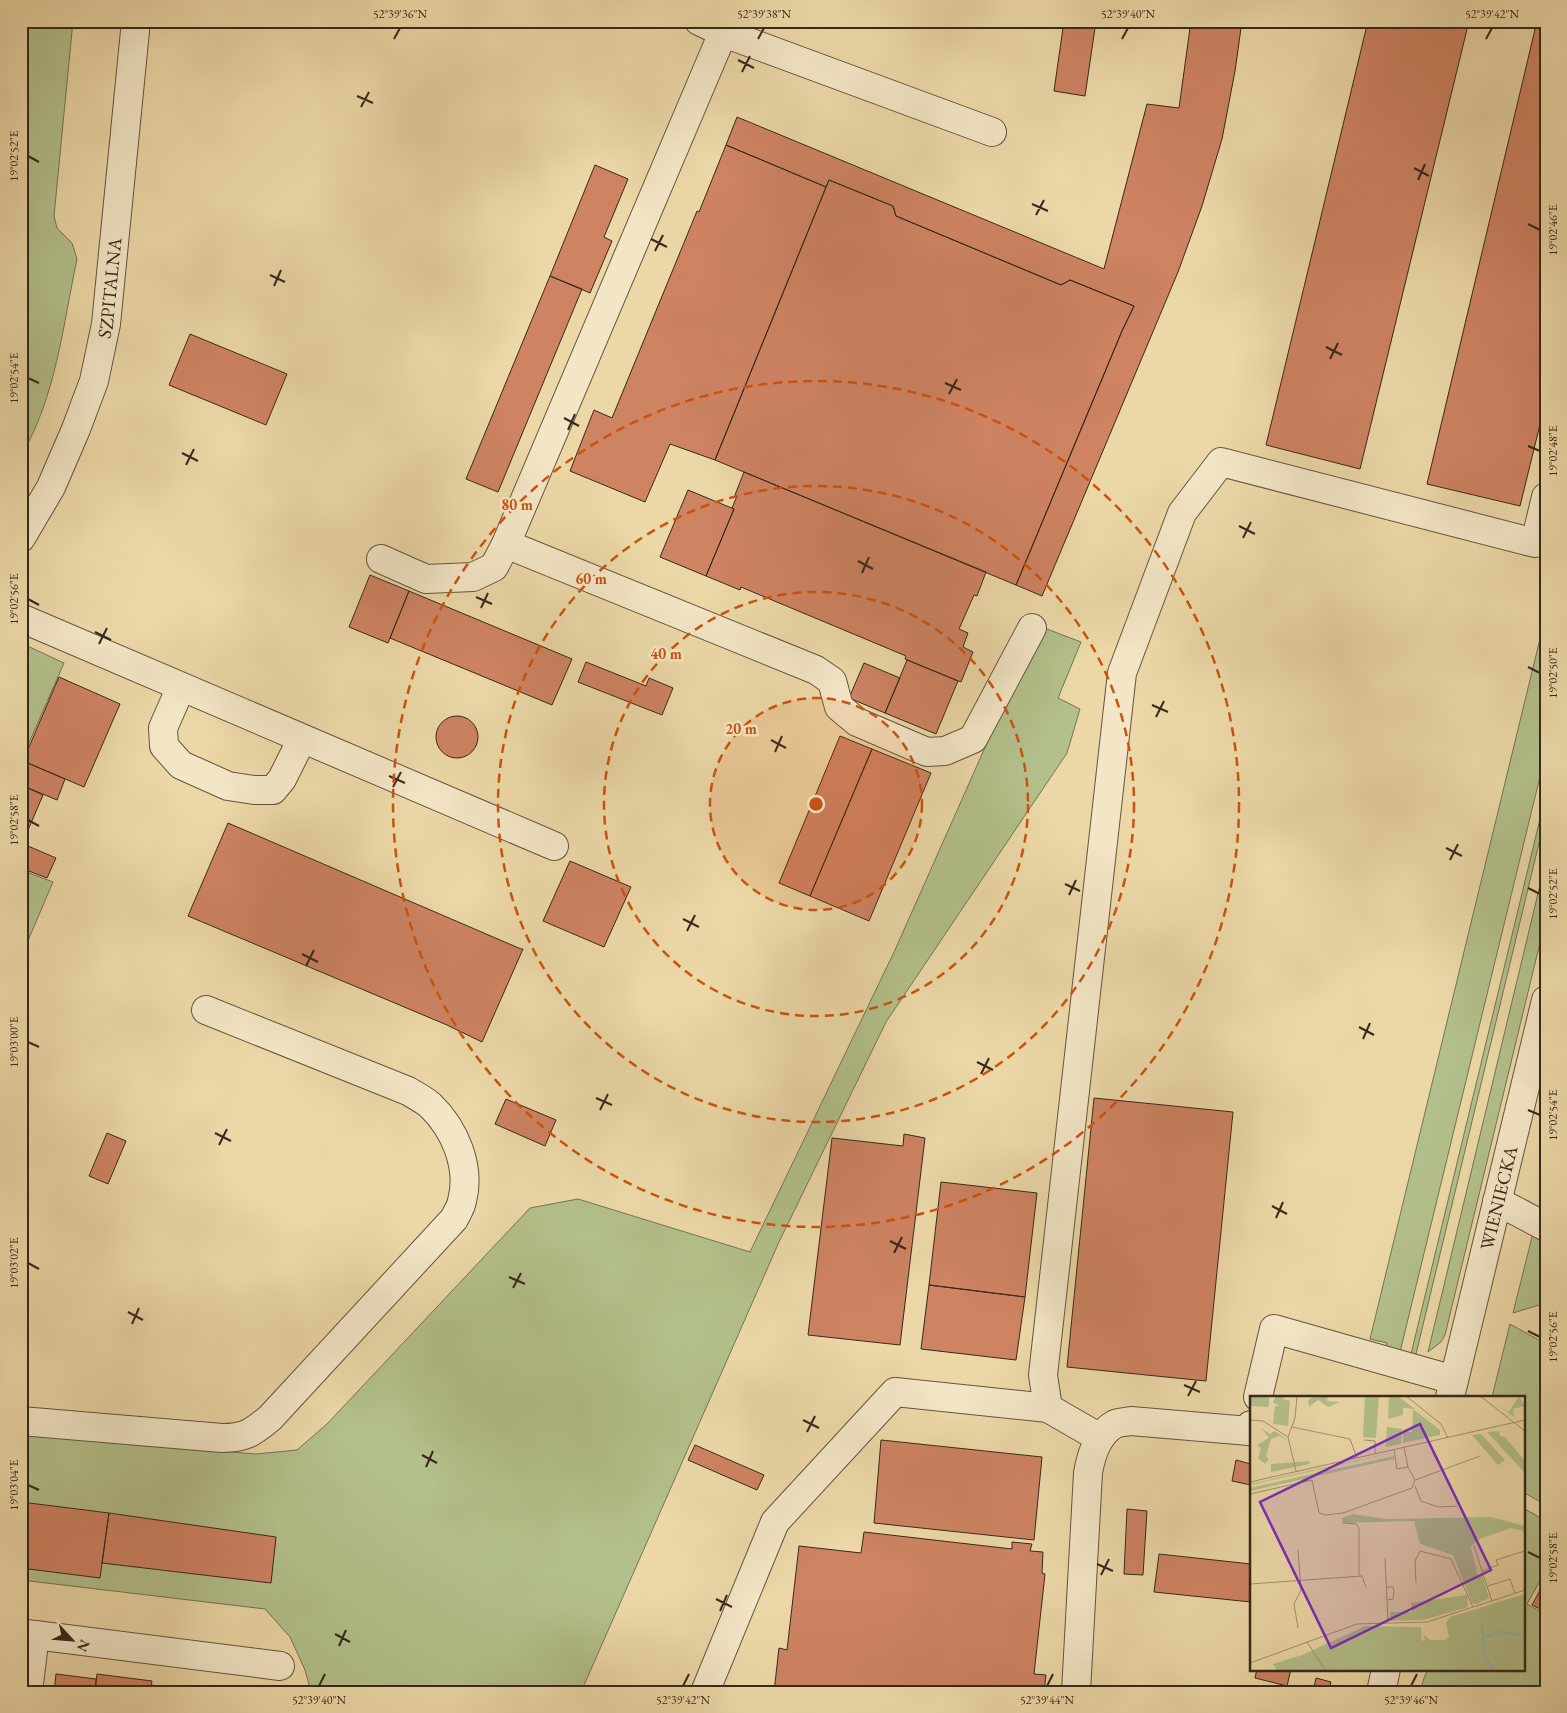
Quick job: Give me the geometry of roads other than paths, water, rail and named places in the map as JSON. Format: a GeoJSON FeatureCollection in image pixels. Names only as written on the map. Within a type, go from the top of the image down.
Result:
{"type":"FeatureCollection","features":[{"type":"Feature","properties":{"kind":"street","name":"SZPITALNA"},"geometry":{"type":"LineString","coordinates":[[21,538],[51,487],[76,429],[96,371],[106,324],[136,21]]}},
{"type":"Feature","properties":{"kind":"street"},"geometry":{"type":"LineString","coordinates":[[699,21],[726,27],[992,132]]}},
{"type":"Feature","properties":{"kind":"street"},"geometry":{"type":"LineString","coordinates":[[381,559],[426,579],[473,577],[494,567],[506,544],[726,27]]}},
{"type":"Feature","properties":{"kind":"street"},"geometry":{"type":"LineString","coordinates":[[1048,1408],[1043,1375],[1122,673],[1182,512],[1222,462],[1535,543],[1546,497]]}},
{"type":"Feature","properties":{"kind":"street"},"geometry":{"type":"LineString","coordinates":[[506,544],[816,670],[832,682],[839,707],[857,722],[927,752],[945,751],[973,739],[1032,628]]}},
{"type":"Feature","properties":{"kind":"street"},"geometry":{"type":"LineString","coordinates":[[21,618],[554,846]]}},
{"type":"Feature","properties":{"kind":"street"},"geometry":{"type":"LineString","coordinates":[[182,687],[163,728],[164,746],[181,765],[228,786],[254,790],[273,790],[282,779],[302,739]]}},
{"type":"Feature","properties":{"kind":"street"},"geometry":{"type":"LineString","coordinates":[[21,1421],[238,1438],[255,1430],[276,1411],[454,1219],[462,1201],[465,1175],[460,1149],[448,1127],[430,1105],[408,1090],[206,1010]]}},
{"type":"Feature","properties":{"kind":"street","name":"WIENIECKA"},"geometry":{"type":"LineString","coordinates":[[1452,1388],[1544,1017]]}},
{"type":"Feature","properties":{"kind":"street"},"geometry":{"type":"LineString","coordinates":[[1497,1202],[1546,1227]]}},
{"type":"Feature","properties":{"kind":"street"},"geometry":{"type":"LineString","coordinates":[[1258,1396],[1274,1329],[1452,1388]]}},
{"type":"Feature","properties":{"kind":"street"},"geometry":{"type":"LineString","coordinates":[[705,1692],[775,1522],[895,1392],[1048,1408],[1100,1438]]}},
{"type":"Feature","properties":{"kind":"street"},"geometry":{"type":"LineString","coordinates":[[1076,1692],[1088,1473],[1091,1456],[1100,1438],[1115,1424],[1131,1421],[1250,1429]]}},
{"type":"Feature","properties":{"kind":"street"},"geometry":{"type":"LineString","coordinates":[[28,1692],[28,1634],[280,1666]]}},
{"type":"Feature","properties":{"kind":"street"},"geometry":{"type":"LineString","coordinates":[[1381,1692],[1386,1670]]}}]}
